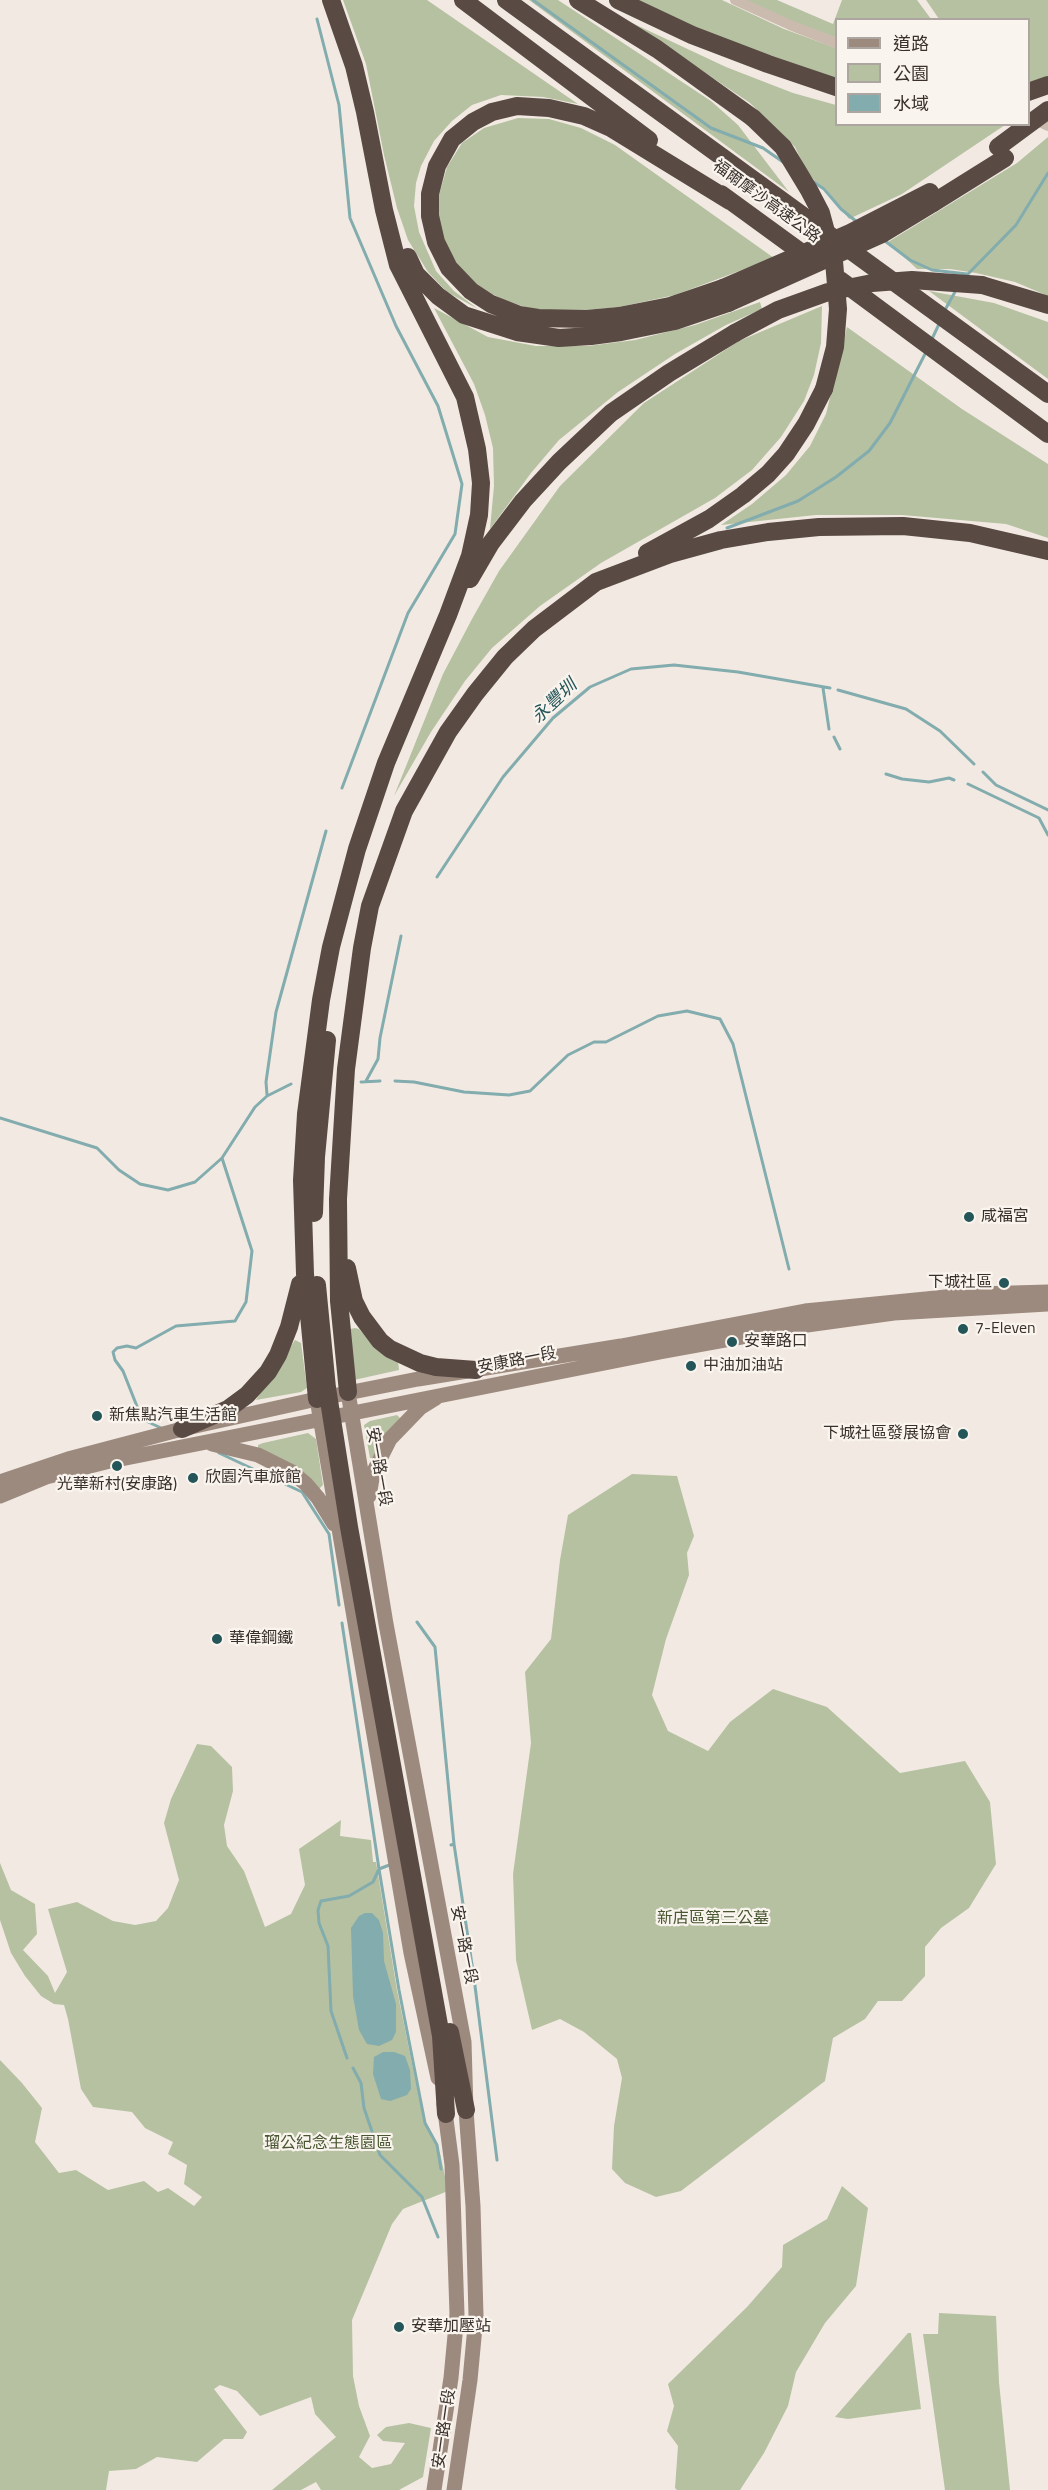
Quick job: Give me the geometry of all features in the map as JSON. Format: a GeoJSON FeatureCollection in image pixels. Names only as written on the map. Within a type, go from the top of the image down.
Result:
{"type":"FeatureCollection","features":[{"type":"Feature","properties":{"kind":"highway"},"geometry":{"type":"LineString","coordinates":[[316,1399],[303,1249],[302,1180],[306,1114],[321,1000],[344,896],[386,763],[470,556],[479,515],[481,483],[477,449],[465,398],[398,265],[384,210],[362,100],[339,19],[331,0]]}},
{"type":"Feature","properties":{"kind":"highway","name":"福爾摩沙高速公路"},"geometry":{"type":"LineString","coordinates":[[464,0],[730,201],[928,343],[1048,434]]}},
{"type":"Feature","properties":{"kind":"highway","name":"福爾摩沙高速公路"},"geometry":{"type":"LineString","coordinates":[[506,0],[1048,394]]}},
{"type":"Feature","properties":{"kind":"highway"},"geometry":{"type":"LineString","coordinates":[[446,2114],[441,2036],[349,1527],[327,1388],[322,1285],[326,1174],[337,1053],[356,934],[370,906],[404,811],[448,732],[475,694],[505,657],[534,629],[596,582],[709,519],[760,481],[786,454],[806,424],[824,389],[835,347],[838,309],[834,261],[820,213],[783,147],[753,118],[657,48],[578,0]]}},
{"type":"Feature","properties":{"kind":"highway"},"geometry":{"type":"LineString","coordinates":[[618,0],[692,35],[835,86]]}},
{"type":"Feature","properties":{"kind":"highway"},"geometry":{"type":"LineString","coordinates":[[1030,92],[1048,85]]}},
{"type":"Feature","properties":{"kind":"highway"},"geometry":{"type":"LineString","coordinates":[[725,296],[619,316],[538,318],[519,315],[491,304],[471,291],[449,268],[436,242],[430,216],[430,194],[436,166],[452,139],[473,122],[492,112],[517,106],[549,108],[584,116],[611,128],[730,201]]}},
{"type":"Feature","properties":{"kind":"highway"},"geometry":{"type":"LineString","coordinates":[[1002,152],[1048,110]]}},
{"type":"Feature","properties":{"kind":"highway"},"geometry":{"type":"LineString","coordinates":[[384,210],[416,274],[438,296],[464,315],[517,332],[559,338],[591,336],[675,321],[850,233],[931,197],[1048,125]]}},
{"type":"Feature","properties":{"kind":"highway"},"geometry":{"type":"LineString","coordinates":[[448,615],[491,543],[523,501],[559,462],[611,413],[669,373],[778,310],[828,292],[872,283],[912,280],[982,285],[1048,305]]}},
{"type":"Feature","properties":{"kind":"highway"},"geometry":{"type":"LineString","coordinates":[[596,582],[660,557],[721,540],[819,527],[856,525],[942,529],[1007,540],[1048,550]]}},
{"type":"Feature","properties":{"kind":"highway"},"geometry":{"type":"LineString","coordinates":[[344,896],[344,930],[330,1013],[316,1157],[314,1226],[335,1376],[360,1527],[466,2110]]}},
{"type":"Feature","properties":{"kind":"highway"},"geometry":{"type":"LineString","coordinates":[[348,1392],[339,1301],[338,1199],[346,1070],[356,988],[370,906]]}},
{"type":"Feature","properties":{"kind":"highway"},"geometry":{"type":"LineString","coordinates":[[338,1199],[348,1278],[354,1300],[371,1330],[390,1349],[420,1363],[455,1370],[476,1370]]}},
{"type":"Feature","properties":{"kind":"highway"},"geometry":{"type":"LineString","coordinates":[[182,1429],[228,1409],[247,1395],[268,1372],[278,1355],[289,1327],[301,1276],[303,1249]]}},
{"type":"Feature","properties":{"kind":"street"},"geometry":{"type":"LineString","coordinates":[[735,0],[790,26],[835,42]]}},
{"type":"Feature","properties":{"kind":"street"},"geometry":{"type":"LineString","coordinates":[[1030,116],[1048,125]]}},
{"type":"Feature","properties":{"kind":"street","name":"安康路一段"},"geometry":{"type":"LineString","coordinates":[[4,1480],[68,1459],[182,1429],[348,1392],[648,1341],[805,1311],[976,1294],[1048,1292]]}},
{"type":"Feature","properties":{"kind":"street","name":"安康路一段"},"geometry":{"type":"LineString","coordinates":[[0,1496],[46,1477],[106,1462],[319,1418],[807,1325],[894,1313],[1048,1304]]}},
{"type":"Feature","properties":{"kind":"street","name":"安一路一段"},"geometry":{"type":"LineString","coordinates":[[348,1392],[386,1624],[464,2042],[473,2206],[476,2316],[470,2380],[454,2490]]}},
{"type":"Feature","properties":{"kind":"street"},"geometry":{"type":"LineString","coordinates":[[368,1512],[374,1473],[390,1439],[420,1408],[444,1394]]}},
{"type":"Feature","properties":{"kind":"street","name":"安一路一段"},"geometry":{"type":"LineString","coordinates":[[316,1399],[411,1953],[446,2114],[452,2164],[457,2314],[451,2378],[434,2490]]}},
{"type":"Feature","properties":{"kind":"street"},"geometry":{"type":"LineString","coordinates":[[204,1442],[258,1455],[291,1472],[318,1498],[339,1534]]}},
{"type":"Feature","properties":{"kind":"street"},"geometry":{"type":"LineString","coordinates":[[353,1611],[383,1606]]}},
{"type":"Feature","properties":{"kind":"green space"},"geometry":{"type":"Polygon","coordinates":[[[343,0],[427,0],[578,104],[543,97],[501,95],[472,105],[452,121],[434,141],[421,166],[416,183],[414,206],[419,232],[436,271],[454,291],[478,309],[447,292],[428,272],[408,240],[397,208],[384,155],[366,64],[343,0]]]}},
{"type":"Feature","properties":{"kind":"green space"},"geometry":{"type":"Polygon","coordinates":[[[529,0],[558,0],[711,101],[738,125],[789,192],[529,0]]]}},
{"type":"Feature","properties":{"kind":"green space"},"geometry":{"type":"Polygon","coordinates":[[[629,0],[722,0],[784,29],[835,48],[835,82],[697,33],[629,0]]]}},
{"type":"Feature","properties":{"kind":"green space"},"geometry":{"type":"Polygon","coordinates":[[[744,0],[777,0],[833,24],[835,19],[835,38],[744,0]]]}},
{"type":"Feature","properties":{"kind":"green space"},"geometry":{"type":"Polygon","coordinates":[[[842,0],[917,0],[930,18],[835,18],[842,0]]]}},
{"type":"Feature","properties":{"kind":"green space"},"geometry":{"type":"Polygon","coordinates":[[[926,0],[1048,0],[1048,78],[1030,86],[1030,18],[938,18],[926,0]]]}},
{"type":"Feature","properties":{"kind":"green space"},"geometry":{"type":"Polygon","coordinates":[[[630,22],[726,67],[793,93],[835,105],[835,126],[1004,126],[902,194],[849,219],[826,189],[814,180],[795,147],[750,103],[630,22]]]}},
{"type":"Feature","properties":{"kind":"green space"},"geometry":{"type":"Polygon","coordinates":[[[518,118],[549,119],[581,128],[615,145],[774,258],[675,295],[619,307],[573,311],[535,310],[503,300],[473,283],[457,264],[445,243],[438,221],[439,195],[447,167],[462,143],[484,128],[518,118]]]}},
{"type":"Feature","properties":{"kind":"green space"},"geometry":{"type":"Polygon","coordinates":[[[1048,137],[1048,296],[1015,282],[976,273],[950,269],[917,269],[888,242],[1017,163],[1048,137]]]}},
{"type":"Feature","properties":{"kind":"green space"},"geometry":{"type":"Polygon","coordinates":[[[929,291],[994,303],[1048,322],[1048,379],[929,291]]]}},
{"type":"Feature","properties":{"kind":"green space"},"geometry":{"type":"Polygon","coordinates":[[[760,302],[762,309],[726,325],[675,354],[618,392],[559,440],[531,473],[490,529],[494,486],[493,448],[485,415],[474,384],[434,308],[488,337],[536,346],[588,346],[635,340],[695,325],[760,302]]]}},
{"type":"Feature","properties":{"kind":"green space"},"geometry":{"type":"Polygon","coordinates":[[[822,306],[821,343],[814,375],[804,401],[781,437],[752,470],[715,498],[601,563],[540,606],[492,648],[465,681],[431,732],[394,796],[443,674],[472,619],[499,571],[560,486],[644,403],[739,341],[822,306]]]}},
{"type":"Feature","properties":{"kind":"green space"},"geometry":{"type":"Polygon","coordinates":[[[847,327],[962,409],[1048,464],[1048,538],[1006,524],[902,515],[816,515],[721,525],[752,504],[786,475],[810,446],[826,414],[847,327]]]}},
{"type":"Feature","properties":{"kind":"green space"},"geometry":{"type":"Polygon","coordinates":[[[350,1329],[359,1329],[373,1345],[398,1361],[399,1370],[354,1380],[350,1329]]]}},
{"type":"Feature","properties":{"kind":"green space"},"geometry":{"type":"Polygon","coordinates":[[[295,1340],[301,1343],[307,1388],[301,1392],[256,1400],[295,1340]]]}},
{"type":"Feature","properties":{"kind":"green space"},"geometry":{"type":"Polygon","coordinates":[[[397,1415],[400,1418],[370,1458],[364,1425],[370,1421],[397,1415]]]}},
{"type":"Feature","properties":{"kind":"green space"},"geometry":{"type":"Polygon","coordinates":[[[308,1433],[316,1439],[323,1485],[319,1489],[258,1448],[258,1445],[263,1443],[308,1433]]]}},
{"type":"Feature","properties":{"kind":"green space","name":"新店區第三公墓"},"geometry":{"type":"Polygon","coordinates":[[[632,1474],[677,1476],[694,1536],[687,1553],[689,1575],[666,1639],[652,1695],[668,1731],[708,1751],[730,1722],[773,1689],[827,1707],[900,1773],[965,1761],[990,1802],[996,1864],[969,1908],[941,1928],[925,1947],[925,1976],[902,2001],[878,2001],[865,2019],[833,2038],[825,2081],[681,2191],[656,2197],[625,2183],[612,2169],[614,2126],[622,2078],[617,2059],[584,2032],[560,2019],[532,2030],[516,1960],[513,1874],[531,1743],[525,1672],[551,1639],[560,1560],[568,1515],[632,1474]]]}},
{"type":"Feature","properties":{"kind":"green space","name":"瑠公紀念生態園區"},"geometry":{"type":"Polygon","coordinates":[[[197,1744],[211,1746],[232,1767],[233,1791],[224,1825],[227,1846],[244,1871],[265,1927],[291,1914],[305,1885],[299,1849],[341,1820],[340,1836],[371,1840],[373,1862],[376,1862],[397,1990],[424,2123],[440,2153],[448,2191],[403,2209],[392,2224],[352,2320],[353,2376],[359,2406],[370,2436],[359,2457],[372,2468],[391,2464],[405,2443],[383,2441],[377,2435],[386,2427],[409,2423],[431,2428],[423,2477],[399,2490],[321,2490],[316,2482],[301,2490],[272,2490],[336,2437],[315,2414],[311,2397],[260,2416],[237,2391],[220,2385],[214,2389],[247,2432],[243,2439],[224,2439],[197,2462],[157,2457],[136,2469],[109,2471],[106,2490],[0,2490],[0,2060],[42,2108],[35,2142],[59,2173],[76,2170],[108,2190],[144,2181],[158,2192],[168,2188],[194,2206],[202,2197],[184,2184],[187,2165],[168,2154],[173,2142],[145,2128],[132,2112],[93,2107],[81,2089],[64,2005],[54,2004],[41,1996],[11,1953],[0,1920],[0,1863],[11,1890],[35,1904],[37,1934],[23,1950],[48,1976],[55,1993],[67,1972],[48,1909],[77,1902],[113,1921],[135,1925],[156,1921],[168,1908],[179,1880],[164,1823],[171,1799],[197,1744]]]}},
{"type":"Feature","properties":{"kind":"green space"},"geometry":{"type":"Polygon","coordinates":[[[842,2186],[868,2208],[856,2286],[825,2323],[796,2372],[788,2406],[764,2453],[740,2490],[677,2490],[675,2488],[678,2446],[667,2431],[674,2406],[668,2384],[747,2307],[782,2267],[783,2245],[827,2219],[842,2186]]]}},
{"type":"Feature","properties":{"kind":"green space"},"geometry":{"type":"Polygon","coordinates":[[[939,2313],[996,2316],[999,2382],[1010,2490],[945,2490],[923,2334],[938,2334],[939,2313]]]}},
{"type":"Feature","properties":{"kind":"green space"},"geometry":{"type":"Polygon","coordinates":[[[908,2333],[911,2333],[921,2409],[848,2419],[835,2417],[908,2333]]]}},
{"type":"Feature","properties":{"kind":"water"},"geometry":{"type":"Polygon","coordinates":[[[372,1913],[379,1920],[383,1933],[384,1961],[396,2004],[396,2032],[392,2040],[379,2046],[367,2044],[359,2030],[353,1996],[351,1928],[359,1916],[372,1913]]]}},
{"type":"Feature","properties":{"kind":"water"},"geometry":{"type":"Polygon","coordinates":[[[383,2052],[394,2052],[405,2056],[410,2070],[411,2089],[407,2095],[390,2101],[381,2099],[373,2074],[374,2057],[383,2052]]]}},
{"type":"Feature","properties":{"kind":"waterway"},"geometry":{"type":"LineString","coordinates":[[533,0],[711,128],[763,148],[783,162]]}},
{"type":"Feature","properties":{"kind":"waterway"},"geometry":{"type":"LineString","coordinates":[[317,19],[339,105],[350,218],[396,326],[438,406],[462,484],[455,534],[408,613],[342,788]]}},
{"type":"Feature","properties":{"kind":"waterway"},"geometry":{"type":"LineString","coordinates":[[967,275],[1016,225],[1048,173]]}},
{"type":"Feature","properties":{"kind":"waterway"},"geometry":{"type":"LineString","coordinates":[[814,182],[857,222]]}},
{"type":"Feature","properties":{"kind":"waterway"},"geometry":{"type":"LineString","coordinates":[[885,241],[910,260],[932,270],[967,274]]}},
{"type":"Feature","properties":{"kind":"waterway"},"geometry":{"type":"LineString","coordinates":[[945,310],[956,290]]}},
{"type":"Feature","properties":{"kind":"waterway"},"geometry":{"type":"LineString","coordinates":[[931,341],[940,322]]}},
{"type":"Feature","properties":{"kind":"waterway"},"geometry":{"type":"LineString","coordinates":[[727,528],[798,501],[836,477],[869,451],[890,423],[926,352]]}},
{"type":"Feature","properties":{"kind":"waterway","name":"永豐圳"},"geometry":{"type":"LineString","coordinates":[[437,877],[503,777],[553,718],[590,687],[631,669],[674,665],[738,672],[830,688]]}},
{"type":"Feature","properties":{"kind":"waterway"},"geometry":{"type":"LineString","coordinates":[[823,688],[829,729]]}},
{"type":"Feature","properties":{"kind":"waterway","name":"永豐圳"},"geometry":{"type":"LineString","coordinates":[[838,690],[906,709],[940,731],[974,764]]}},
{"type":"Feature","properties":{"kind":"waterway"},"geometry":{"type":"LineString","coordinates":[[834,737],[840,749]]}},
{"type":"Feature","properties":{"kind":"waterway","name":"永豐圳"},"geometry":{"type":"LineString","coordinates":[[983,772],[996,785],[1048,810]]}},
{"type":"Feature","properties":{"kind":"waterway"},"geometry":{"type":"LineString","coordinates":[[886,774],[902,779],[929,782],[949,778],[954,780]]}},
{"type":"Feature","properties":{"kind":"waterway"},"geometry":{"type":"LineString","coordinates":[[968,784],[1039,818],[1048,835]]}},
{"type":"Feature","properties":{"kind":"waterway"},"geometry":{"type":"LineString","coordinates":[[267,1095],[266,1082],[276,1012],[326,831]]}},
{"type":"Feature","properties":{"kind":"waterway","name":"永豐圳"},"geometry":{"type":"LineString","coordinates":[[366,1081],[378,1059],[380,1038],[401,936]]}},
{"type":"Feature","properties":{"kind":"waterway"},"geometry":{"type":"LineString","coordinates":[[395,1081],[414,1082],[464,1092],[509,1095],[530,1091],[568,1055],[594,1042],[606,1042],[658,1016],[687,1011],[720,1019],[733,1044],[789,1269]]}},
{"type":"Feature","properties":{"kind":"waterway"},"geometry":{"type":"LineString","coordinates":[[361,1082],[380,1081]]}},
{"type":"Feature","properties":{"kind":"waterway"},"geometry":{"type":"LineString","coordinates":[[0,1118],[97,1148],[119,1170],[140,1184],[168,1190],[195,1182],[222,1158],[255,1107],[267,1096],[291,1084]]}},
{"type":"Feature","properties":{"kind":"waterway"},"geometry":{"type":"LineString","coordinates":[[161,1428],[142,1419],[113,1352],[117,1348],[127,1346],[136,1348],[176,1326],[235,1321],[246,1302],[252,1251],[222,1158]]}},
{"type":"Feature","properties":{"kind":"waterway"},"geometry":{"type":"LineString","coordinates":[[219,1453],[302,1492],[329,1534],[339,1605]]}},
{"type":"Feature","properties":{"kind":"waterway"},"geometry":{"type":"LineString","coordinates":[[417,1622],[435,1647],[454,1844],[451,1845]]}},
{"type":"Feature","properties":{"kind":"waterway"},"geometry":{"type":"LineString","coordinates":[[342,1623],[379,1869],[373,1882],[349,1896],[321,1901],[318,1910],[319,1923],[328,1946],[331,2011],[347,2058]]}},
{"type":"Feature","properties":{"kind":"waterway"},"geometry":{"type":"LineString","coordinates":[[454,1844],[497,2160]]}},
{"type":"Feature","properties":{"kind":"waterway"},"geometry":{"type":"LineString","coordinates":[[392,1864],[379,1869],[399,1990],[425,2123],[437,2145],[441,2169]]}},
{"type":"Feature","properties":{"kind":"waterway"},"geometry":{"type":"LineString","coordinates":[[353,2068],[361,2083],[364,2108],[380,2155],[422,2197],[438,2237]]}},
{"type":"Feature","properties":{"kind":"place","name":"咸福宮"},"geometry":{"type":"Point","coordinates":[969,1217]}},
{"type":"Feature","properties":{"kind":"place","name":"下城社區"},"geometry":{"type":"Point","coordinates":[1004,1283]}},
{"type":"Feature","properties":{"kind":"place","name":"7-Eleven"},"geometry":{"type":"Point","coordinates":[963,1329]}},
{"type":"Feature","properties":{"kind":"place","name":"安華路口"},"geometry":{"type":"Point","coordinates":[732,1342]}},
{"type":"Feature","properties":{"kind":"place","name":"中油加油站"},"geometry":{"type":"Point","coordinates":[691,1366]}},
{"type":"Feature","properties":{"kind":"place","name":"新焦點汽車生活館"},"geometry":{"type":"Point","coordinates":[97,1416]}},
{"type":"Feature","properties":{"kind":"place","name":"下城社區發展協會"},"geometry":{"type":"Point","coordinates":[963,1434]}},
{"type":"Feature","properties":{"kind":"place","name":"光華新村(安康路)"},"geometry":{"type":"Point","coordinates":[117,1466]}},
{"type":"Feature","properties":{"kind":"place","name":"欣園汽車旅館"},"geometry":{"type":"Point","coordinates":[193,1478]}},
{"type":"Feature","properties":{"kind":"place","name":"華偉鋼鐵"},"geometry":{"type":"Point","coordinates":[217,1639]}},
{"type":"Feature","properties":{"kind":"place","name":"安華加壓站"},"geometry":{"type":"Point","coordinates":[399,2327]}}]}
